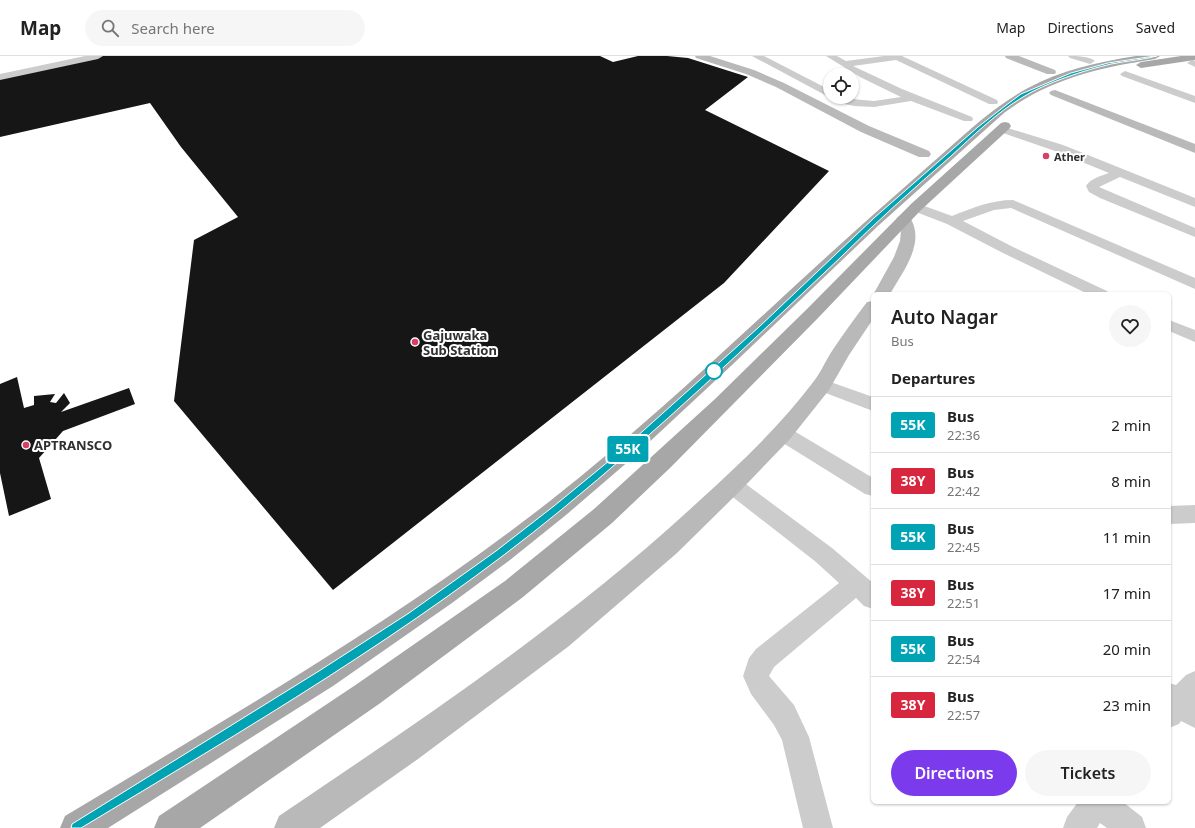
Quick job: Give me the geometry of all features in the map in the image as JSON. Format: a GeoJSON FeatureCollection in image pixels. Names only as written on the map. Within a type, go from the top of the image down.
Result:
{"type":"FeatureCollection","features":[{"type":"Feature","properties":{"kind":"main road"},"geometry":{"type":"LineString","coordinates":[[76,828],[292,695],[412,616],[499,554],[558,508],[618,458],[762,329],[876,219],[1007,106],[1023,95],[1073,74],[1108,64],[1155,56]]}},
{"type":"Feature","properties":{"kind":"main road"},"geometry":{"type":"LineString","coordinates":[[171,828],[368,694],[514,589],[603,516],[727,399],[910,213],[1020,113],[1055,93],[1117,71],[1138,66],[1194,62]]}},
{"type":"Feature","properties":{"kind":"street"},"geometry":{"type":"LineString","coordinates":[[0,78],[98,56]]}},
{"type":"Feature","properties":{"kind":"street"},"geometry":{"type":"LineString","coordinates":[[700,56],[750,72],[780,85],[865,129],[924,154]]}},
{"type":"Feature","properties":{"kind":"street"},"geometry":{"type":"LineString","coordinates":[[757,56],[823,90]]}},
{"type":"Feature","properties":{"kind":"street"},"geometry":{"type":"LineString","coordinates":[[831,56],[912,97],[968,119]]}},
{"type":"Feature","properties":{"kind":"street"},"geometry":{"type":"LineString","coordinates":[[845,64],[896,56],[993,102]]}},
{"type":"Feature","properties":{"kind":"street"},"geometry":{"type":"LineString","coordinates":[[1010,56],[1051,72]]}},
{"type":"Feature","properties":{"kind":"street"},"geometry":{"type":"LineString","coordinates":[[1073,56],[1090,61]]}},
{"type":"Feature","properties":{"kind":"street"},"geometry":{"type":"LineString","coordinates":[[1125,74],[1195,100]]}},
{"type":"Feature","properties":{"kind":"street"},"geometry":{"type":"LineString","coordinates":[[1055,93],[1195,149]]}},
{"type":"Feature","properties":{"kind":"street"},"geometry":{"type":"LineString","coordinates":[[859,103],[894,102],[912,97]]}},
{"type":"Feature","properties":{"kind":"street"},"geometry":{"type":"LineString","coordinates":[[1001,129],[1059,148],[1195,203]]}},
{"type":"Feature","properties":{"kind":"street"},"geometry":{"type":"LineString","coordinates":[[1120,173],[1097,182],[1092,186],[1094,189],[1105,195],[1195,232]]}},
{"type":"Feature","properties":{"kind":"street"},"geometry":{"type":"LineString","coordinates":[[952,221],[996,205],[1004,203],[1012,204],[1195,284]]}},
{"type":"Feature","properties":{"kind":"street"},"geometry":{"type":"LineString","coordinates":[[882,292],[905,250],[909,234],[910,213],[952,221],[1008,250],[1097,292]]}},
{"type":"Feature","properties":{"kind":"street"},"geometry":{"type":"LineString","coordinates":[[291,828],[406,748],[559,637],[668,546],[732,485],[782,433],[822,385],[840,354],[871,309]]}},
{"type":"Feature","properties":{"kind":"street"},"geometry":{"type":"LineString","coordinates":[[1171,326],[1195,337]]}},
{"type":"Feature","properties":{"kind":"street"},"geometry":{"type":"LineString","coordinates":[[822,385],[871,403]]}},
{"type":"Feature","properties":{"kind":"street"},"geometry":{"type":"LineString","coordinates":[[782,433],[871,487]]}},
{"type":"Feature","properties":{"kind":"street"},"geometry":{"type":"LineString","coordinates":[[732,485],[798,534],[865,591],[765,658],[758,667],[756,676],[760,685],[784,715],[795,737],[818,828]]}},
{"type":"Feature","properties":{"kind":"street"},"geometry":{"type":"LineString","coordinates":[[1171,515],[1195,514]]}},
{"type":"Feature","properties":{"kind":"street"},"geometry":{"type":"LineString","coordinates":[[1078,828],[1096,804]]}},
{"type":"Feature","properties":{"kind":"street"},"geometry":{"type":"LineString","coordinates":[[1101,804],[1131,828]]}},
{"type":"Feature","properties":{"kind":"building","name":"Gajuwaka Sub Station"},"geometry":{"type":"Polygon","coordinates":[[[91,56],[600,56],[613,62],[638,56],[688,58],[748,77],[705,110],[829,171],[724,283],[333,590],[174,401],[194,240],[238,217],[181,147],[150,103],[0,137],[0,75],[91,56]]]}},
{"type":"Feature","properties":{"kind":"building","name":"APTRANSCO"},"geometry":{"type":"Polygon","coordinates":[[[17,377],[24,408],[34,405],[34,396],[55,394],[50,402],[56,403],[64,393],[70,403],[61,412],[129,388],[135,404],[63,431],[39,458],[51,499],[9,516],[0,473],[0,384],[17,377]]]}},
{"type":"Feature","properties":{"kind":"bus line","name":"55K"},"geometry":{"type":"LineString","coordinates":[[77,828],[323,675],[412,616],[499,554],[558,508],[618,458],[724,361],[762,329],[876,219],[992,117],[1007,106],[1023,95],[1046,84],[1073,74],[1108,64],[1155,56]]}},
{"type":"Feature","properties":{"kind":"place","name":"Ather"},"geometry":{"type":"Point","coordinates":[1046,156]}},
{"type":"Feature","properties":{"kind":"place","name":"Gajuwaka Sub Station"},"geometry":{"type":"Point","coordinates":[415,342]}},
{"type":"Feature","properties":{"kind":"place","name":"APTRANSCO"},"geometry":{"type":"Point","coordinates":[26,445]}}]}
